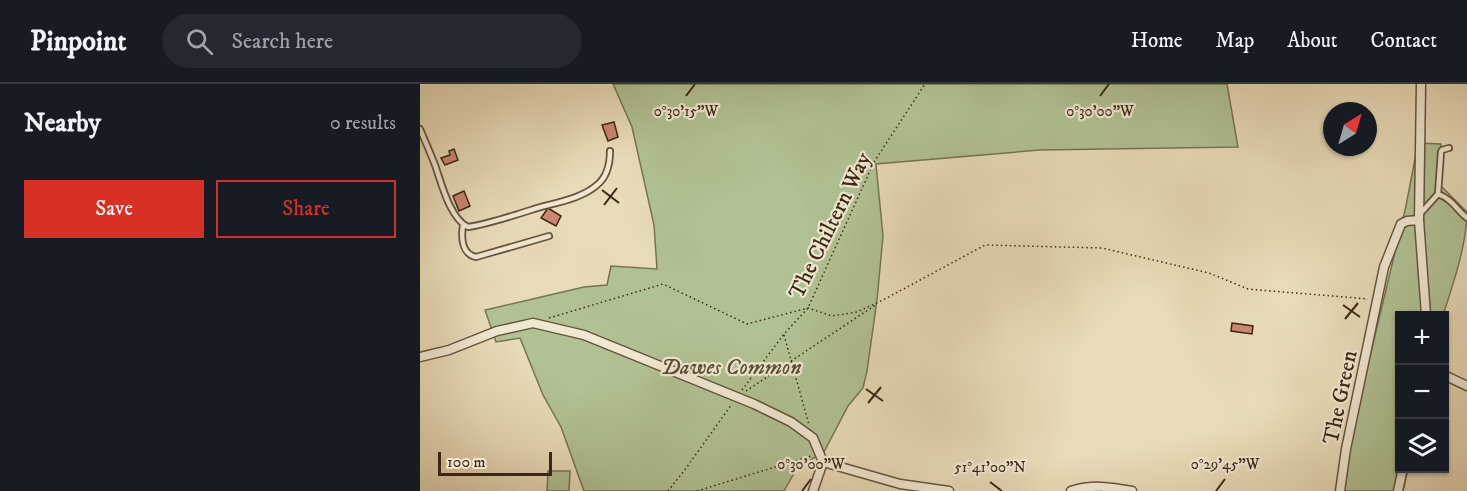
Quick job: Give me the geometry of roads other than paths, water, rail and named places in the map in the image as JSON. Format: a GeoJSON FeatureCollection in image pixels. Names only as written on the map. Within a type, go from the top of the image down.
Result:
{"type":"FeatureCollection","features":[{"type":"Feature","properties":{"kind":"street"},"geometry":{"type":"LineString","coordinates":[[1421,84],[1419,218],[1426,311]]}},
{"type":"Feature","properties":{"kind":"street","name":"The Green"},"geometry":{"type":"LineString","coordinates":[[1340,491],[1346,449],[1384,267],[1401,224],[1419,218]]}},
{"type":"Feature","properties":{"kind":"street"},"geometry":{"type":"LineString","coordinates":[[420,357],[449,350],[497,331],[533,323],[584,334],[754,404],[791,422],[813,438],[823,462],[813,491]]}},
{"type":"Feature","properties":{"kind":"street"},"geometry":{"type":"LineString","coordinates":[[1449,377],[1467,386]]}},
{"type":"Feature","properties":{"kind":"street"},"geometry":{"type":"LineString","coordinates":[[823,462],[900,484],[949,491]]}},
{"type":"Feature","properties":{"kind":"street"},"geometry":{"type":"LineString","coordinates":[[1398,491],[1402,473]]}},
{"type":"Feature","properties":{"kind":"street"},"geometry":{"type":"LineString","coordinates":[[1071,491],[1084,487],[1106,486],[1132,491]]}},
{"type":"Feature","properties":{"kind":"lane"},"geometry":{"type":"LineString","coordinates":[[420,129],[441,187],[451,207],[468,227],[587,192],[605,176],[610,162],[610,151]]}},
{"type":"Feature","properties":{"kind":"lane"},"geometry":{"type":"LineString","coordinates":[[1419,218],[1438,194],[1442,150],[1449,148]]}},
{"type":"Feature","properties":{"kind":"lane"},"geometry":{"type":"LineString","coordinates":[[1438,194],[1456,205],[1467,218]]}},
{"type":"Feature","properties":{"kind":"lane"},"geometry":{"type":"LineString","coordinates":[[464,225],[462,234],[465,248],[472,257],[549,236]]}},
{"type":"Feature","properties":{"kind":"park label","name":"Dawes Common"},"geometry":{"type":"Point","coordinates":[731,366]}}]}
